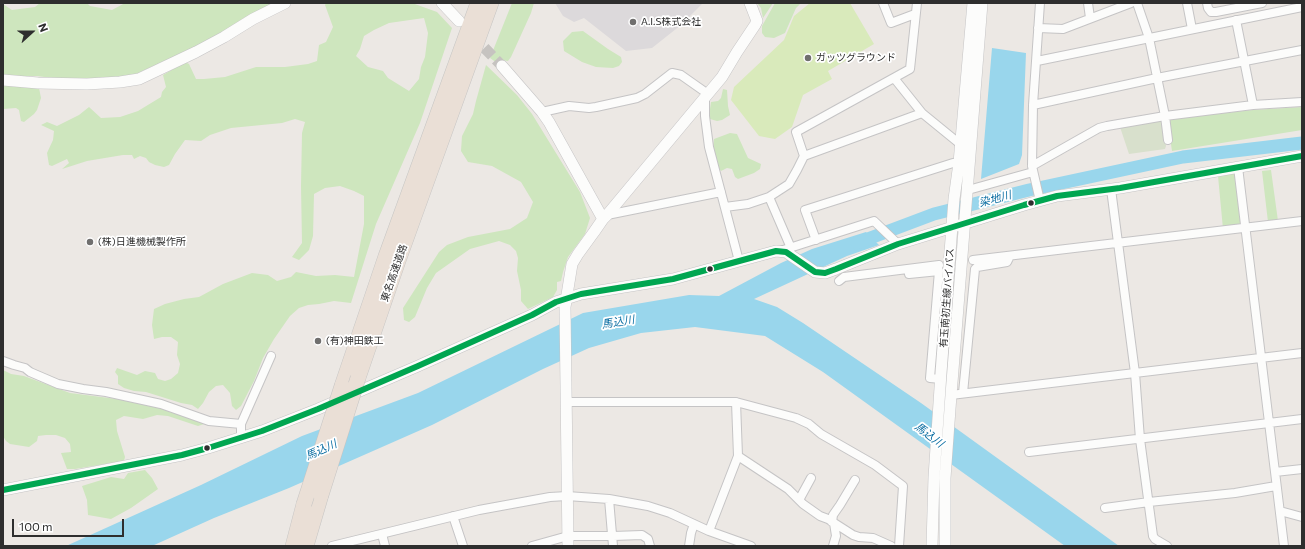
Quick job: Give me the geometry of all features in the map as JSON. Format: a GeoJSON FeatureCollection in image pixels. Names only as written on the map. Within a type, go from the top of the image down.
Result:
{"type":"FeatureCollection","features":[{"type":"Feature","properties":{"kind":"highway"},"geometry":{"type":"LineString","coordinates":[[442,102],[469,3]]}},
{"type":"Feature","properties":{"kind":"highway","name":"東名高速道路"},"geometry":{"type":"LineString","coordinates":[[292,546],[342,386],[386,256],[478,3]]}},
{"type":"Feature","properties":{"kind":"highway","name":"東名高速道路"},"geometry":{"type":"LineString","coordinates":[[306,546],[358,378],[398,261],[492,3]]}},
{"type":"Feature","properties":{"kind":"highway"},"geometry":{"type":"LineString","coordinates":[[462,86],[498,3]]}},
{"type":"Feature","properties":{"kind":"street"},"geometry":{"type":"LineString","coordinates":[[3,80],[87,84],[139,79],[196,52],[253,19],[285,3]]}},
{"type":"Feature","properties":{"kind":"street"},"geometry":{"type":"LineString","coordinates":[[442,3],[458,22]]}},
{"type":"Feature","properties":{"kind":"street"},"geometry":{"type":"LineString","coordinates":[[568,541],[566,303],[568,281],[572,264],[605,217],[722,77],[757,21],[750,3]]}},
{"type":"Feature","properties":{"kind":"street"},"geometry":{"type":"LineString","coordinates":[[883,3],[891,23],[916,14]]}},
{"type":"Feature","properties":{"kind":"street"},"geometry":{"type":"LineString","coordinates":[[725,207],[748,204],[769,197],[789,184],[798,170],[804,156],[796,132],[910,69],[917,3]]}},
{"type":"Feature","properties":{"kind":"street","name":"有玉南初生線バイパス"},"geometry":{"type":"LineString","coordinates":[[945,546],[940,476],[940,397],[954,199],[959,163],[973,3]]}},
{"type":"Feature","properties":{"kind":"street","name":"有玉南初生線バイパス"},"geometry":{"type":"LineString","coordinates":[[932,546],[951,400],[982,3]]}},
{"type":"Feature","properties":{"kind":"street"},"geometry":{"type":"LineString","coordinates":[[1039,199],[1032,169],[1040,3]]}},
{"type":"Feature","properties":{"kind":"street"},"geometry":{"type":"LineString","coordinates":[[1088,3],[1090,18]]}},
{"type":"Feature","properties":{"kind":"street"},"geometry":{"type":"LineString","coordinates":[[1038,28],[1063,29],[1131,3]]}},
{"type":"Feature","properties":{"kind":"street"},"geometry":{"type":"LineString","coordinates":[[1137,3],[1149,38],[1165,116],[1168,140]]}},
{"type":"Feature","properties":{"kind":"street"},"geometry":{"type":"LineString","coordinates":[[1187,3],[1192,29]]}},
{"type":"Feature","properties":{"kind":"street"},"geometry":{"type":"LineString","coordinates":[[1207,3],[1211,12],[1216,12],[1262,3]]}},
{"type":"Feature","properties":{"kind":"street"},"geometry":{"type":"LineString","coordinates":[[1037,61],[1302,7]]}},
{"type":"Feature","properties":{"kind":"street"},"geometry":{"type":"LineString","coordinates":[[1236,20],[1253,105]]}},
{"type":"Feature","properties":{"kind":"street"},"geometry":{"type":"LineString","coordinates":[[1034,105],[1157,78],[1302,50]]}},
{"type":"Feature","properties":{"kind":"street"},"geometry":{"type":"LineString","coordinates":[[502,66],[542,112],[556,133],[605,217]]}},
{"type":"Feature","properties":{"kind":"street"},"geometry":{"type":"LineString","coordinates":[[542,112],[569,106],[589,108],[596,107],[637,98],[645,94],[672,73],[681,75],[706,95]]}},
{"type":"Feature","properties":{"kind":"street"},"geometry":{"type":"LineString","coordinates":[[894,78],[922,112],[960,144]]}},
{"type":"Feature","properties":{"kind":"street"},"geometry":{"type":"LineString","coordinates":[[706,95],[706,121],[709,147],[739,261]]}},
{"type":"Feature","properties":{"kind":"street"},"geometry":{"type":"LineString","coordinates":[[967,192],[1032,169],[1099,128],[1165,116],[1253,105],[1302,102]]}},
{"type":"Feature","properties":{"kind":"street"},"geometry":{"type":"LineString","coordinates":[[804,156],[922,112]]}},
{"type":"Feature","properties":{"kind":"street"},"geometry":{"type":"LineString","coordinates":[[769,197],[787,251],[815,272],[820,273],[830,272],[898,244],[953,225],[1039,199],[1111,189],[1302,156]]}},
{"type":"Feature","properties":{"kind":"street"},"geometry":{"type":"LineString","coordinates":[[816,240],[805,210],[953,163],[959,163]]}},
{"type":"Feature","properties":{"kind":"street"},"geometry":{"type":"LineString","coordinates":[[1238,167],[1284,546]]}},
{"type":"Feature","properties":{"kind":"street"},"geometry":{"type":"LineString","coordinates":[[1111,189],[1134,373],[1140,439],[1154,538],[1167,546]]}},
{"type":"Feature","properties":{"kind":"street"},"geometry":{"type":"LineString","coordinates":[[605,217],[721,192]]}},
{"type":"Feature","properties":{"kind":"street"},"geometry":{"type":"LineString","coordinates":[[972,260],[1302,221]]}},
{"type":"Feature","properties":{"kind":"street"},"geometry":{"type":"LineString","coordinates":[[3,490],[158,460],[208,448],[262,431],[318,409],[456,350],[532,315],[556,302],[566,303],[580,294],[673,279],[739,261],[787,251],[816,240],[874,222],[898,244]]}},
{"type":"Feature","properties":{"kind":"street"},"geometry":{"type":"LineString","coordinates":[[963,393],[975,269],[977,267],[1007,262],[1010,256]]}},
{"type":"Feature","properties":{"kind":"street"},"geometry":{"type":"LineString","coordinates":[[839,281],[844,277],[939,265]]}},
{"type":"Feature","properties":{"kind":"street"},"geometry":{"type":"LineString","coordinates":[[908,269],[909,274],[939,271],[930,378],[941,379]]}},
{"type":"Feature","properties":{"kind":"street"},"geometry":{"type":"LineString","coordinates":[[951,400],[963,393],[1302,353]]}},
{"type":"Feature","properties":{"kind":"street"},"geometry":{"type":"LineString","coordinates":[[241,437],[241,424],[271,356]]}},
{"type":"Feature","properties":{"kind":"street"},"geometry":{"type":"LineString","coordinates":[[3,361],[25,368],[30,372],[58,384],[106,392],[161,404],[209,420],[241,424]]}},
{"type":"Feature","properties":{"kind":"street"},"geometry":{"type":"LineString","coordinates":[[566,402],[736,402],[796,418],[809,424],[821,434],[875,465],[903,486],[899,546]]}},
{"type":"Feature","properties":{"kind":"street"},"geometry":{"type":"LineString","coordinates":[[709,531],[738,456],[736,402]]}},
{"type":"Feature","properties":{"kind":"street"},"geometry":{"type":"LineString","coordinates":[[1030,452],[1302,419]]}},
{"type":"Feature","properties":{"kind":"street"},"geometry":{"type":"LineString","coordinates":[[738,456],[788,489],[799,500],[820,516],[854,535],[873,538],[891,546]]}},
{"type":"Feature","properties":{"kind":"street"},"geometry":{"type":"LineString","coordinates":[[1274,472],[1302,469]]}},
{"type":"Feature","properties":{"kind":"street"},"geometry":{"type":"LineString","coordinates":[[799,500],[811,478]]}},
{"type":"Feature","properties":{"kind":"street"},"geometry":{"type":"LineString","coordinates":[[833,546],[836,536],[833,522],[834,515],[855,480]]}},
{"type":"Feature","properties":{"kind":"street"},"geometry":{"type":"LineString","coordinates":[[1105,508],[1235,493],[1276,486]]}},
{"type":"Feature","properties":{"kind":"street"},"geometry":{"type":"LineString","coordinates":[[332,546],[478,510],[550,497],[567,496],[609,499],[648,506],[670,513],[709,531],[751,546]]}},
{"type":"Feature","properties":{"kind":"street"},"geometry":{"type":"LineString","coordinates":[[609,499],[613,546]]}},
{"type":"Feature","properties":{"kind":"street"},"geometry":{"type":"LineString","coordinates":[[1280,511],[1302,517]]}},
{"type":"Feature","properties":{"kind":"street"},"geometry":{"type":"LineString","coordinates":[[453,516],[463,546]]}},
{"type":"Feature","properties":{"kind":"street"},"geometry":{"type":"LineString","coordinates":[[689,546],[694,524]]}},
{"type":"Feature","properties":{"kind":"street"},"geometry":{"type":"LineString","coordinates":[[382,534],[384,546]]}},
{"type":"Feature","properties":{"kind":"street"},"geometry":{"type":"LineString","coordinates":[[532,546],[613,536],[642,535],[648,539],[650,546]]}},
{"type":"Feature","properties":{"kind":"shaded area","name":"A.I.S株式会社"},"geometry":{"type":"Polygon","coordinates":[[[555,3],[703,3],[681,25],[652,48],[626,51],[584,18],[574,22],[563,16],[555,3]]]}},
{"type":"Feature","properties":{"kind":"green space"},"geometry":{"type":"Polygon","coordinates":[[[40,3],[87,3],[90,6],[112,10],[125,3],[273,3],[244,18],[223,32],[197,46],[136,74],[100,80],[60,79],[37,76],[3,76],[3,4],[12,10],[35,7],[40,3]]]}},
{"type":"Feature","properties":{"kind":"green space"},"geometry":{"type":"Polygon","coordinates":[[[326,3],[412,3],[437,12],[452,28],[420,123],[376,224],[351,303],[334,301],[308,305],[299,308],[290,316],[263,358],[254,381],[241,406],[236,410],[232,406],[230,393],[223,385],[216,386],[209,392],[198,409],[192,405],[146,392],[124,388],[118,384],[118,376],[115,372],[117,368],[137,375],[145,371],[155,373],[158,379],[165,381],[171,379],[178,373],[180,364],[177,355],[178,342],[171,337],[154,339],[152,325],[154,309],[165,304],[199,297],[223,284],[252,273],[268,275],[277,281],[291,277],[296,272],[316,276],[335,275],[354,277],[364,224],[364,196],[340,186],[325,188],[314,194],[313,236],[309,250],[299,260],[292,257],[302,243],[302,133],[305,122],[295,119],[282,123],[231,128],[210,135],[201,141],[185,140],[169,165],[164,167],[155,165],[149,162],[146,158],[140,156],[134,159],[132,155],[123,155],[87,161],[62,169],[69,163],[67,159],[52,166],[49,165],[47,153],[53,140],[54,131],[41,125],[47,122],[57,126],[79,115],[89,107],[101,118],[120,117],[138,111],[161,97],[162,92],[166,87],[163,75],[185,62],[189,64],[196,79],[204,79],[225,77],[256,67],[285,67],[308,64],[317,61],[319,45],[326,42],[333,27],[325,5],[326,3]],[[424,18],[389,23],[364,36],[356,56],[368,67],[383,71],[388,78],[409,91],[419,79],[421,67],[425,57],[428,33],[424,18]]]}},
{"type":"Feature","properties":{"kind":"green space"},"geometry":{"type":"Polygon","coordinates":[[[512,3],[534,3],[511,57],[508,61],[501,60],[497,63],[490,58],[512,3]]]}},
{"type":"Feature","properties":{"kind":"green space"},"geometry":{"type":"Polygon","coordinates":[[[757,3],[773,3],[763,18],[761,8],[757,3]]]}},
{"type":"Feature","properties":{"kind":"green space"},"geometry":{"type":"Polygon","coordinates":[[[775,3],[801,3],[796,8],[785,33],[774,38],[765,37],[762,33],[762,26],[775,3]]]}},
{"type":"Feature","properties":{"kind":"green space","name":"ガッツグラウンド"},"geometry":{"type":"Polygon","coordinates":[[[810,3],[850,3],[874,44],[828,71],[832,79],[803,95],[792,127],[775,139],[759,136],[731,100],[734,87],[784,40],[794,16],[810,3]]]}},
{"type":"Feature","properties":{"kind":"green space"},"geometry":{"type":"Polygon","coordinates":[[[583,31],[621,57],[622,62],[619,66],[613,68],[596,67],[582,62],[564,51],[563,41],[572,32],[583,31]]]}},
{"type":"Feature","properties":{"kind":"green space"},"geometry":{"type":"Polygon","coordinates":[[[486,65],[517,95],[532,114],[580,192],[590,218],[585,234],[568,257],[561,281],[557,282],[557,290],[553,297],[528,309],[521,301],[521,290],[517,271],[518,258],[516,251],[510,245],[499,241],[470,249],[436,273],[427,288],[415,317],[409,322],[404,320],[403,308],[439,252],[447,245],[468,237],[510,229],[527,218],[533,202],[521,182],[492,166],[468,162],[461,151],[462,136],[473,114],[486,65]]]}},
{"type":"Feature","properties":{"kind":"green space"},"geometry":{"type":"Polygon","coordinates":[[[3,85],[39,88],[41,98],[37,110],[24,122],[21,121],[19,110],[16,108],[3,109],[3,85]]]}},
{"type":"Feature","properties":{"kind":"green space"},"geometry":{"type":"Polygon","coordinates":[[[723,89],[727,90],[730,115],[717,121],[710,119],[711,102],[718,101],[721,98],[723,89]]]}},
{"type":"Feature","properties":{"kind":"green space"},"geometry":{"type":"Polygon","coordinates":[[[1302,107],[1302,130],[1172,151],[1168,124],[1171,119],[1252,110],[1302,107]]]}},
{"type":"Feature","properties":{"kind":"green space"},"geometry":{"type":"Polygon","coordinates":[[[1160,120],[1163,124],[1166,146],[1165,149],[1129,154],[1120,127],[1160,120]]]}},
{"type":"Feature","properties":{"kind":"green space"},"geometry":{"type":"Polygon","coordinates":[[[730,133],[737,134],[748,158],[761,164],[760,169],[738,179],[735,177],[732,169],[727,168],[721,171],[718,167],[713,149],[714,139],[730,133]]]}},
{"type":"Feature","properties":{"kind":"green space"},"geometry":{"type":"Polygon","coordinates":[[[1271,170],[1278,221],[1268,222],[1262,171],[1271,170]]]}},
{"type":"Feature","properties":{"kind":"green space"},"geometry":{"type":"Polygon","coordinates":[[[1234,173],[1236,175],[1241,225],[1223,229],[1218,176],[1234,173]]]}},
{"type":"Feature","properties":{"kind":"green space"},"geometry":{"type":"Polygon","coordinates":[[[3,370],[70,393],[117,399],[161,407],[207,423],[198,426],[168,416],[157,415],[143,419],[124,416],[116,420],[117,431],[125,457],[124,461],[67,469],[61,453],[71,452],[70,444],[65,438],[56,435],[38,436],[37,441],[29,447],[10,444],[6,441],[3,436],[3,370]]]}},
{"type":"Feature","properties":{"kind":"green space"},"geometry":{"type":"Polygon","coordinates":[[[145,470],[152,478],[158,489],[131,508],[111,519],[88,515],[87,500],[82,486],[111,477],[124,479],[128,473],[145,470]]]}},
{"type":"Feature","properties":{"kind":"water"},"geometry":{"type":"Polygon","coordinates":[[[992,48],[1026,53],[1022,155],[1019,164],[981,179],[992,48]]]}},
{"type":"Feature","properties":{"kind":"water","name":"馬込川"},"geometry":{"type":"Polygon","coordinates":[[[866,232],[879,245],[847,256],[754,299],[777,307],[803,323],[921,403],[1119,546],[1065,546],[823,372],[765,336],[695,327],[641,333],[589,348],[543,369],[432,425],[152,546],[66,546],[201,485],[302,436],[418,393],[583,313],[689,295],[719,296],[781,263],[812,249],[866,232]]]}},
{"type":"Feature","properties":{"kind":"waterway","name":"染地川"},"geometry":{"type":"LineString","coordinates":[[857,243],[934,214],[1029,190],[1183,157],[1302,143]]}},
{"type":"Feature","properties":{"kind":"tunnel"},"geometry":{"type":"LineString","coordinates":[[473,36],[502,66]]}},
{"type":"Feature","properties":{"kind":"transit line"},"geometry":{"type":"LineString","coordinates":[[3,490],[182,455],[262,431],[318,409],[418,366],[532,315],[556,302],[581,294],[673,279],[776,251],[786,252],[815,272],[825,273],[898,244],[1057,196],[1120,188],[1302,156]]}},
{"type":"Feature","properties":{"kind":"place","name":"A.I.S株式会社"},"geometry":{"type":"Point","coordinates":[633,22]}},
{"type":"Feature","properties":{"kind":"place","name":"ガッツグラウンド"},"geometry":{"type":"Point","coordinates":[808,58]}},
{"type":"Feature","properties":{"kind":"place","name":"(株)日進機械製作所"},"geometry":{"type":"Point","coordinates":[90,242]}},
{"type":"Feature","properties":{"kind":"place","name":"(有)神田鉄工"},"geometry":{"type":"Point","coordinates":[318,341]}}]}
